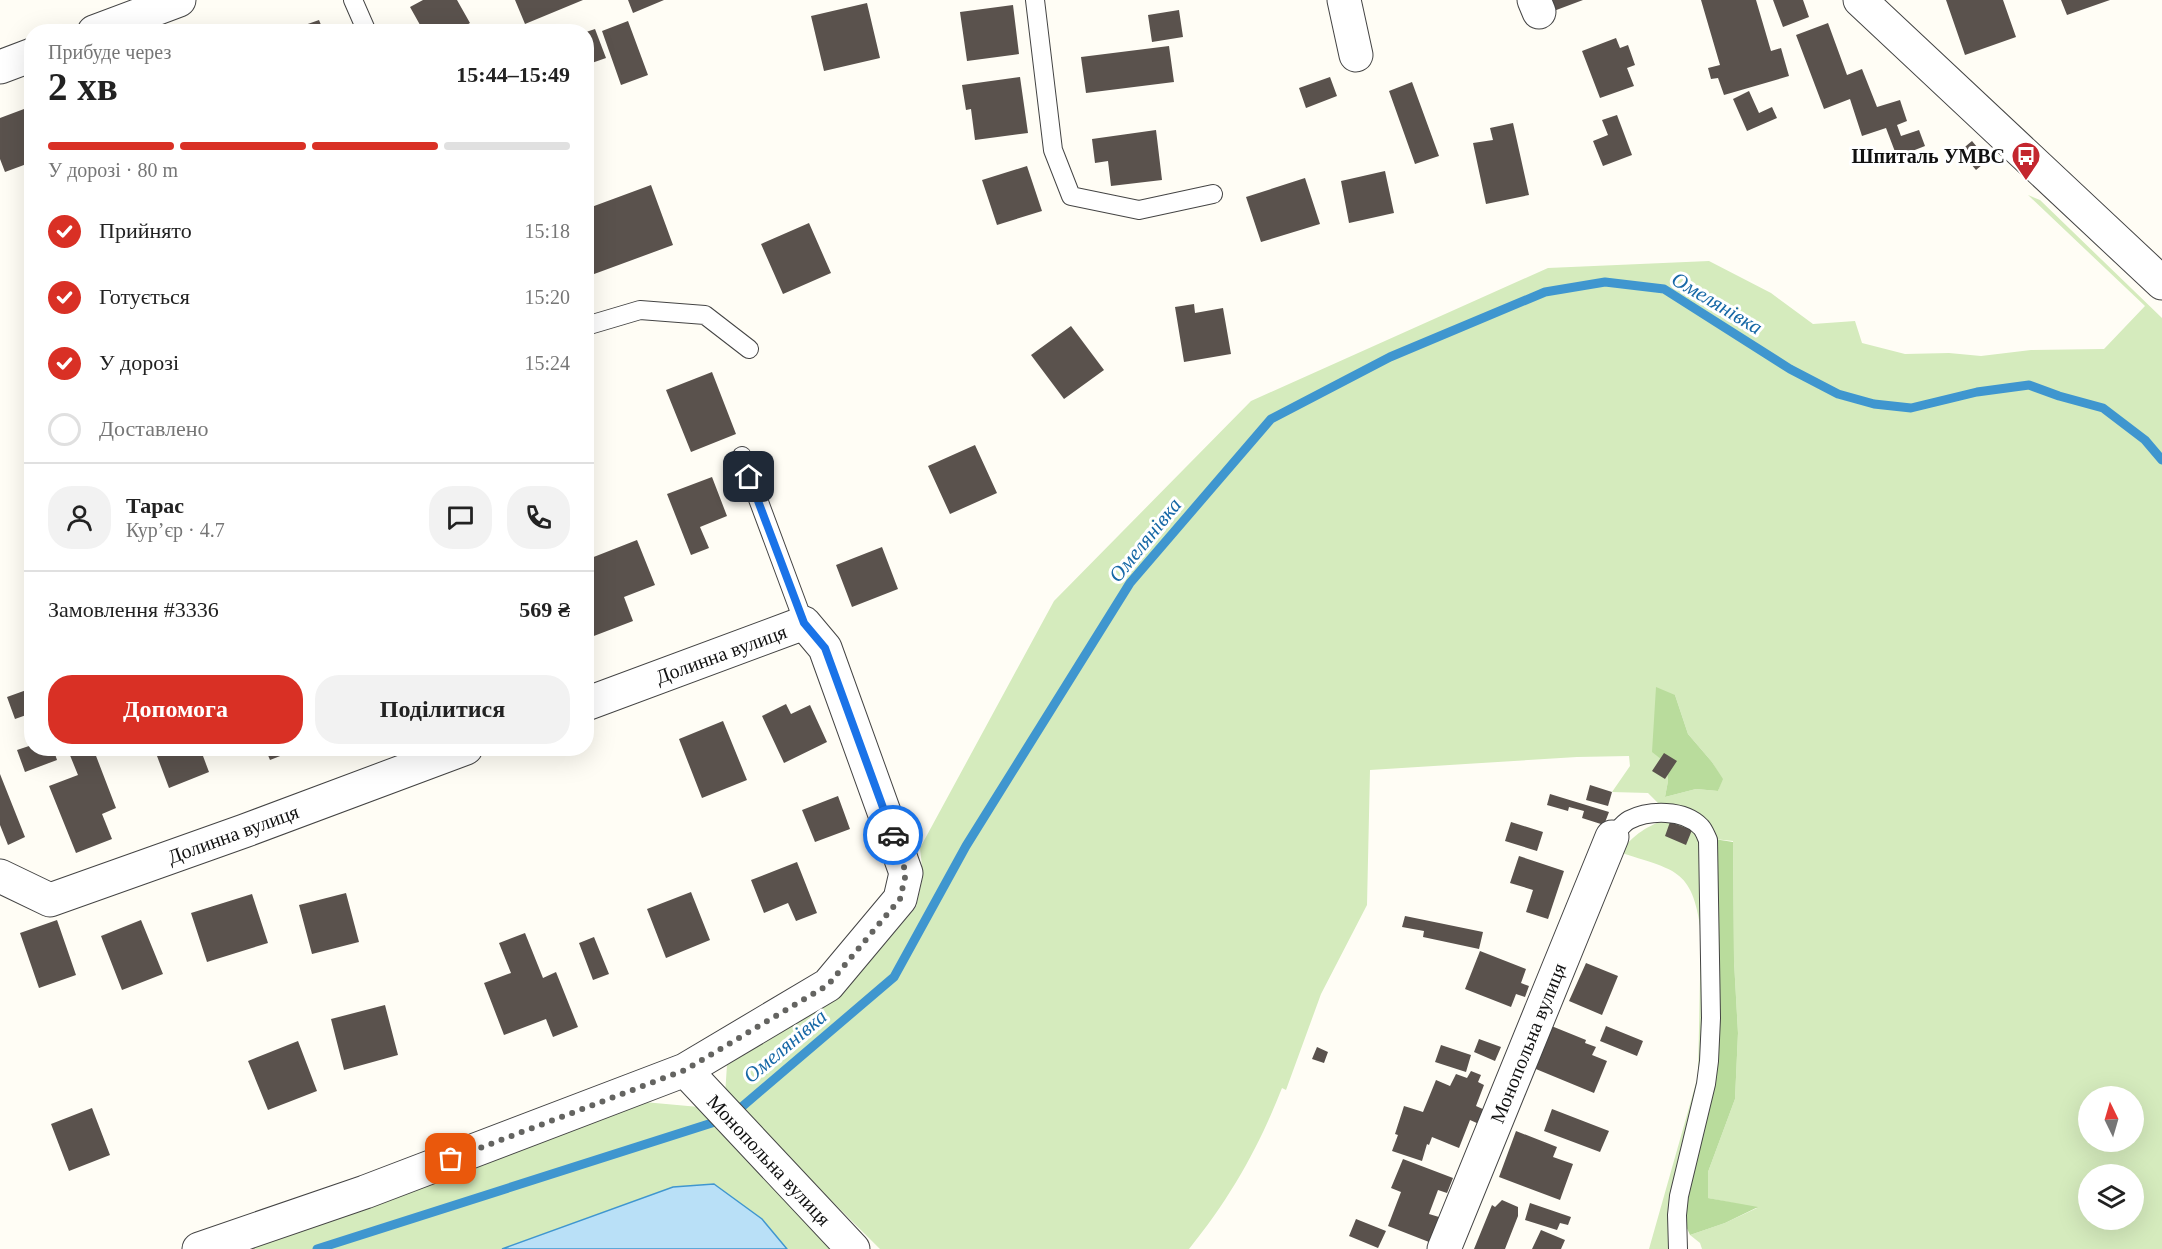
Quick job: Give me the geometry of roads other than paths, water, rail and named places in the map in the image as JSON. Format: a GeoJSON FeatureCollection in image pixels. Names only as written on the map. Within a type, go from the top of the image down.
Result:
{"type":"FeatureCollection","features":[{"type":"Feature","properties":{"kind":"street"},"geometry":{"type":"LineString","coordinates":[[115,24],[179,0]]}},
{"type":"Feature","properties":{"kind":"street"},"geometry":{"type":"LineString","coordinates":[[1344,0],[1356,55]]}},
{"type":"Feature","properties":{"kind":"street"},"geometry":{"type":"LineString","coordinates":[[1860,0],[2162,283]]}},
{"type":"Feature","properties":{"kind":"street"},"geometry":{"type":"LineString","coordinates":[[0,67],[24,58]]}},
{"type":"Feature","properties":{"kind":"street","name":"Долинна вулиця"},"geometry":{"type":"LineString","coordinates":[[594,701],[804,623],[825,648],[906,873],[900,899],[828,985],[685,1070]]}},
{"type":"Feature","properties":{"kind":"street","name":"Долинна вулиця"},"geometry":{"type":"LineString","coordinates":[[0,876],[50,900],[445,756]]}},
{"type":"Feature","properties":{"kind":"street","name":"Монопольна вулиця"},"geometry":{"type":"LineString","coordinates":[[1444,1249],[1612,837]]}},
{"type":"Feature","properties":{"kind":"street"},"geometry":{"type":"LineString","coordinates":[[199,1249],[365,1192],[685,1070]]}},
{"type":"Feature","properties":{"kind":"street","name":"Монопольна вулиця"},"geometry":{"type":"LineString","coordinates":[[685,1070],[853,1249]]}},
{"type":"Feature","properties":{"kind":"lane"},"geometry":{"type":"LineString","coordinates":[[353,0],[364,24]]}},
{"type":"Feature","properties":{"kind":"lane"},"geometry":{"type":"LineString","coordinates":[[1035,0],[1053,150],[1071,196],[1139,210],[1214,194]]}},
{"type":"Feature","properties":{"kind":"lane"},"geometry":{"type":"LineString","coordinates":[[594,324],[640,310],[705,315],[749,349]]}},
{"type":"Feature","properties":{"kind":"lane"},"geometry":{"type":"LineString","coordinates":[[741,456],[804,623]]}},
{"type":"Feature","properties":{"kind":"lane"},"geometry":{"type":"LineString","coordinates":[[1612,837],[1628,820],[1649,814],[1671,812],[1701,827],[1708,840],[1710,1052],[1706,1084],[1679,1196],[1678,1249]]}},
{"type":"Feature","properties":{"kind":"water"},"geometry":{"type":"Polygon","coordinates":[[[714,1184],[762,1219],[787,1249],[502,1249],[673,1187],[714,1184]]]}},
{"type":"Feature","properties":{"kind":"waterway","name":"Омелянівка"},"geometry":{"type":"LineString","coordinates":[[317,1249],[715,1122],[737,1111],[894,977],[966,846],[1130,583],[1271,419],[1390,357],[1545,292],[1605,282],[1664,289],[1790,369],[1838,394],[1874,404],[1911,408],[1977,392],[2029,385],[2103,408],[2145,440],[2162,460]]}},
{"type":"Feature","properties":{"kind":"place","name":"Шпиталь УМВС"},"geometry":{"type":"Point","coordinates":[2026,182]}}]}
